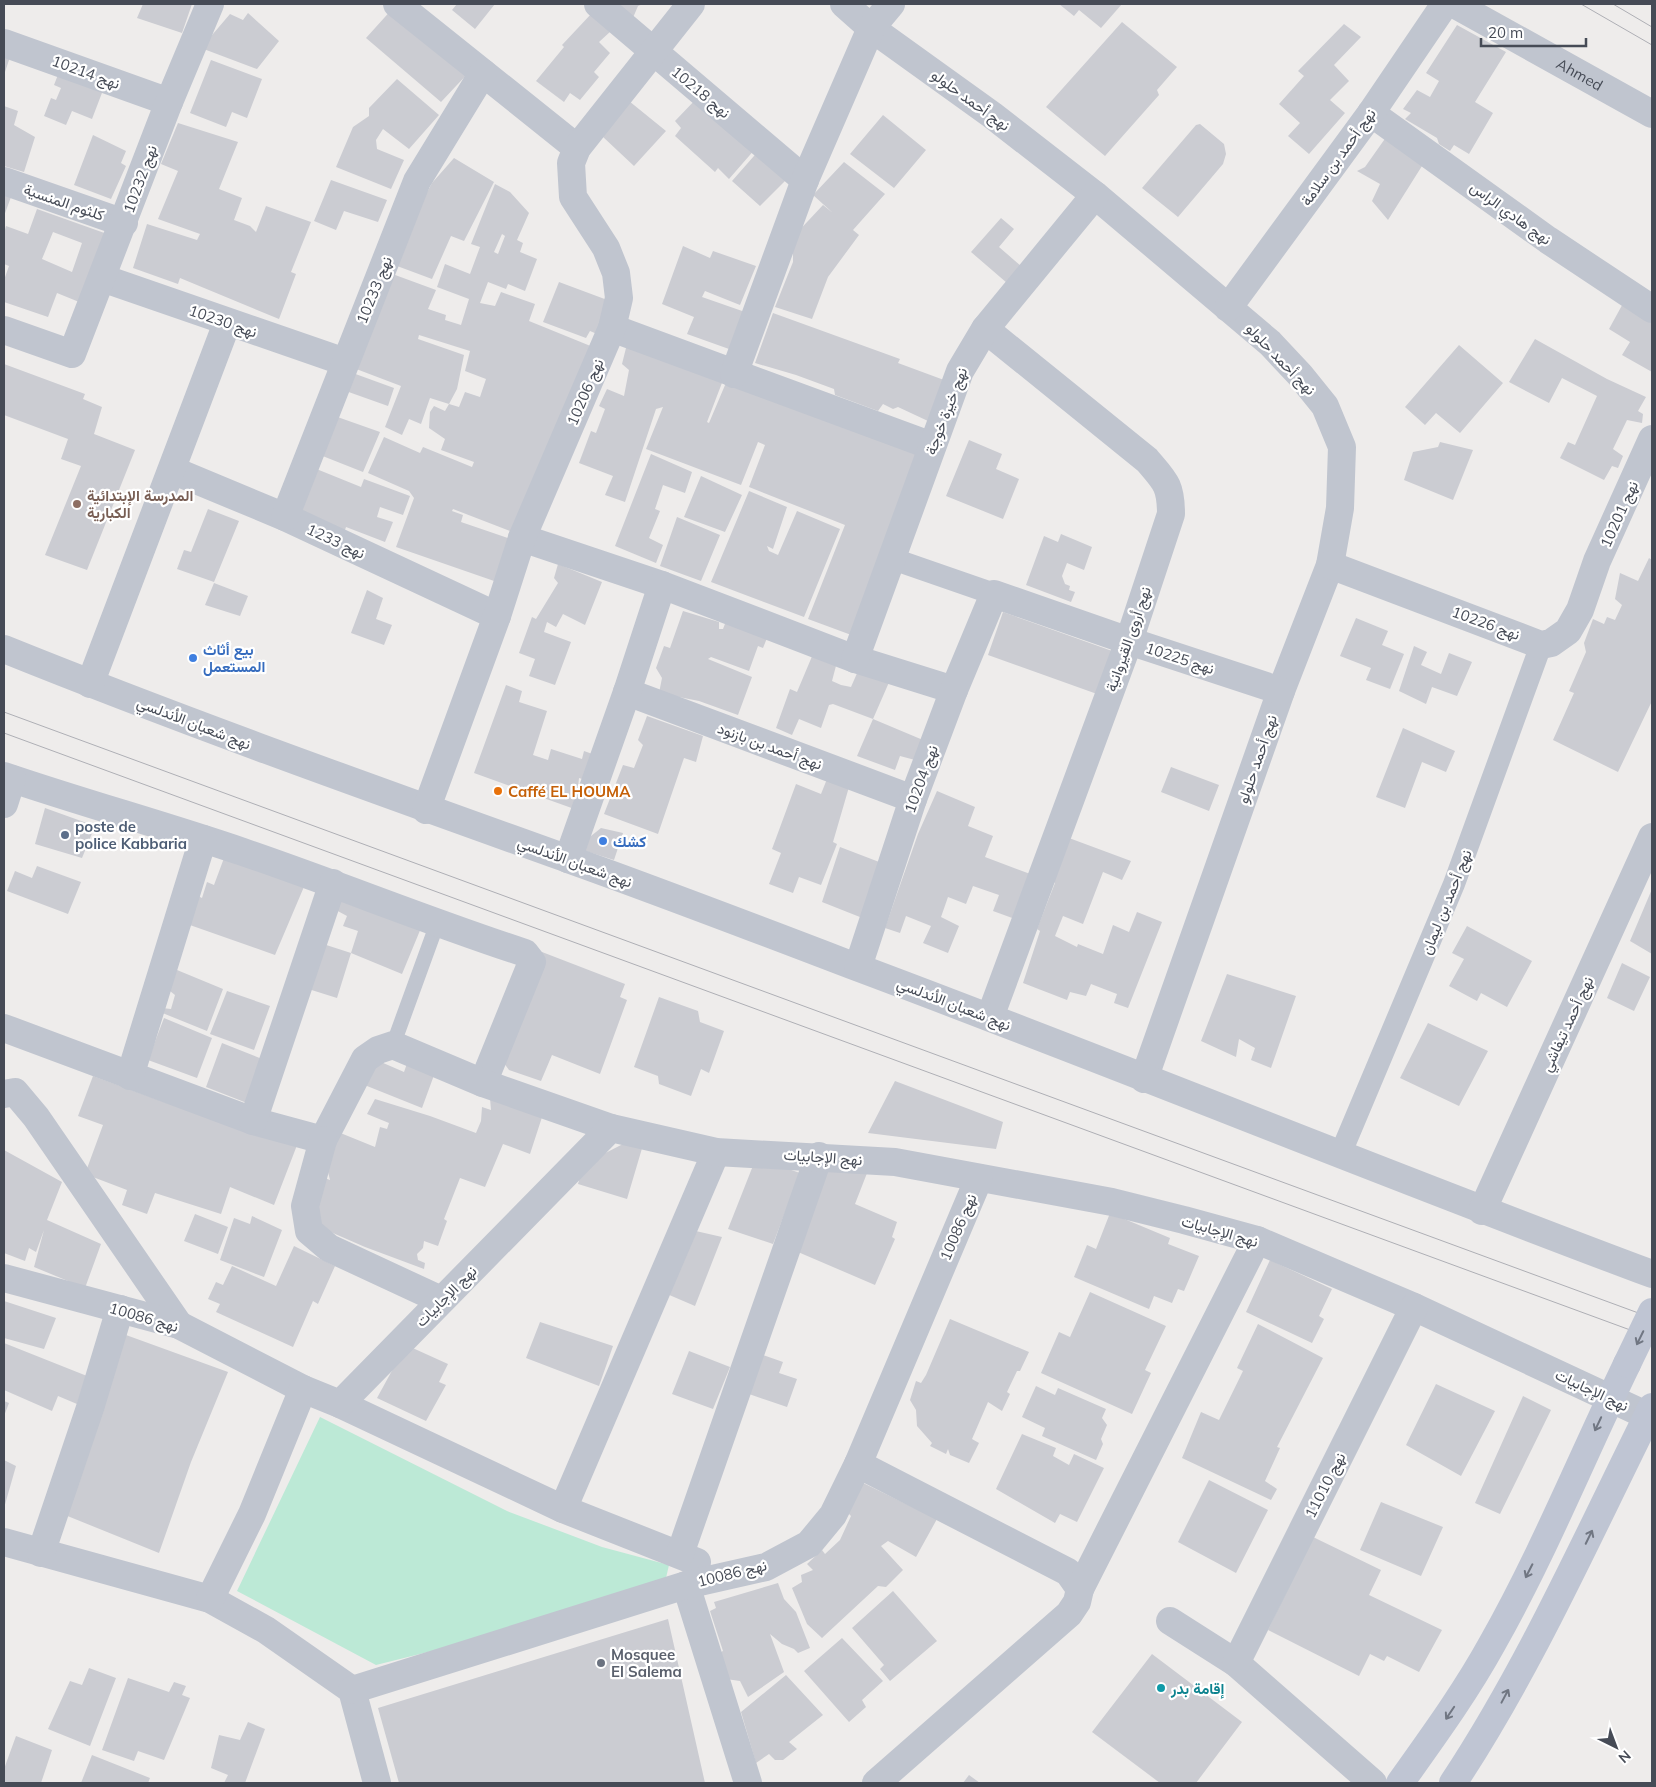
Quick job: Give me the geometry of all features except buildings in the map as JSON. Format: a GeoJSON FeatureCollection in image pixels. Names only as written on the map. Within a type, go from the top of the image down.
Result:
{"type":"FeatureCollection","features":[{"type":"Feature","properties":{"kind":"main road"},"geometry":{"type":"LineString","coordinates":[[1400,1783],[1452,1709],[1492,1644],[1534,1562],[1652,1312]]}},
{"type":"Feature","properties":{"kind":"main road"},"geometry":{"type":"LineString","coordinates":[[1453,1783],[1482,1739],[1566,1584],[1650,1411]]}},
{"type":"Feature","properties":{"kind":"street","name":"نهج 10232"},"geometry":{"type":"LineString","coordinates":[[4,330],[72,354],[169,102],[210,4]]}},
{"type":"Feature","properties":{"kind":"street"},"geometry":{"type":"LineString","coordinates":[[397,4],[577,148]]}},
{"type":"Feature","properties":{"kind":"street","name":"نهج 10218"},"geometry":{"type":"LineString","coordinates":[[598,4],[805,180]]}},
{"type":"Feature","properties":{"kind":"street","name":"نهج 10206"},"geometry":{"type":"LineString","coordinates":[[426,810],[498,616],[522,538],[612,328],[619,298],[616,273],[606,248],[587,215],[573,197],[571,163],[577,148],[691,4]]}},
{"type":"Feature","properties":{"kind":"street","name":"نهج أحمد حلولو"},"geometry":{"type":"LineString","coordinates":[[844,4],[871,28],[992,115],[1095,195],[1270,343],[1326,406],[1342,447],[1340,508],[1330,565],[1281,691],[1144,1079]]}},
{"type":"Feature","properties":{"kind":"street"},"geometry":{"type":"LineString","coordinates":[[734,374],[805,180],[871,28],[891,4]]}},
{"type":"Feature","properties":{"kind":"street","name":"نهج أحمد بن سلامة"},"geometry":{"type":"LineString","coordinates":[[1228,308],[1371,113],[1445,4]]}},
{"type":"Feature","properties":{"kind":"street","name":"Ahmed"},"geometry":{"type":"LineString","coordinates":[[1454,4],[1652,114]]}},
{"type":"Feature","properties":{"kind":"street","name":"نهج 10214"},"geometry":{"type":"LineString","coordinates":[[4,43],[169,102]]}},
{"type":"Feature","properties":{"kind":"street","name":"نهج 10233"},"geometry":{"type":"LineString","coordinates":[[285,517],[417,181],[483,73]]}},
{"type":"Feature","properties":{"kind":"street","name":"نهج هادي الراس"},"geometry":{"type":"LineString","coordinates":[[1371,113],[1548,240],[1652,309]]}},
{"type":"Feature","properties":{"kind":"street","name":"كلثوم المنسية"},"geometry":{"type":"LineString","coordinates":[[4,181],[124,223]]}},
{"type":"Feature","properties":{"kind":"street","name":"نهج خيرة خوجة"},"geometry":{"type":"LineString","coordinates":[[855,659],[960,371],[985,329],[1095,195]]}},
{"type":"Feature","properties":{"kind":"street","name":"نهج 10230"},"geometry":{"type":"LineString","coordinates":[[102,278],[227,323],[345,362]]}},
{"type":"Feature","properties":{"kind":"street"},"geometry":{"type":"LineString","coordinates":[[90,684],[227,323]]}},
{"type":"Feature","properties":{"kind":"street"},"geometry":{"type":"LineString","coordinates":[[612,328],[932,446]]}},
{"type":"Feature","properties":{"kind":"street","name":"نهج أروى القيروانية"},"geometry":{"type":"LineString","coordinates":[[985,329],[1147,460],[1163,478],[1171,493],[1171,514],[1129,641],[990,1017]]}},
{"type":"Feature","properties":{"kind":"street","name":"نهج 10201"},"geometry":{"type":"LineString","coordinates":[[1541,645],[1551,643],[1568,631],[1580,610],[1597,562],[1652,440]]}},
{"type":"Feature","properties":{"kind":"street","name":"نهج 1233"},"geometry":{"type":"LineString","coordinates":[[172,470],[285,517],[498,616]]}},
{"type":"Feature","properties":{"kind":"street"},"geometry":{"type":"LineString","coordinates":[[522,538],[662,585],[855,659],[954,690]]}},
{"type":"Feature","properties":{"kind":"street"},"geometry":{"type":"LineString","coordinates":[[893,559],[994,594]]}},
{"type":"Feature","properties":{"kind":"street","name":"نهج 10226"},"geometry":{"type":"LineString","coordinates":[[1330,565],[1541,645]]}},
{"type":"Feature","properties":{"kind":"street"},"geometry":{"type":"LineString","coordinates":[[568,859],[627,692],[662,585]]}},
{"type":"Feature","properties":{"kind":"street","name":"نهج 10225"},"geometry":{"type":"LineString","coordinates":[[994,594],[1281,691]]}},
{"type":"Feature","properties":{"kind":"street","name":"نهج 10204"},"geometry":{"type":"LineString","coordinates":[[858,967],[913,799],[954,690],[994,594]]}},
{"type":"Feature","properties":{"kind":"street","name":"نهج أحمد بن ليمان"},"geometry":{"type":"LineString","coordinates":[[1340,1155],[1454,884],[1541,645]]}},
{"type":"Feature","properties":{"kind":"street","name":"نهج شعبان الأندلسي"},"geometry":{"type":"LineString","coordinates":[[4,649],[90,684],[426,810],[568,859],[990,1017],[1482,1211],[1652,1274]]}},
{"type":"Feature","properties":{"kind":"street","name":"نهج أحمد بن بازنود"},"geometry":{"type":"LineString","coordinates":[[627,692],[913,799]]}},
{"type":"Feature","properties":{"kind":"street"},"geometry":{"type":"LineString","coordinates":[[4,804],[8,778],[203,839],[333,883],[437,924],[525,953],[532,962],[483,1083]]}},
{"type":"Feature","properties":{"kind":"street","name":"نهج أحمد تيفاشي"},"geometry":{"type":"LineString","coordinates":[[1482,1211],[1652,837]]}},
{"type":"Feature","properties":{"kind":"street"},"geometry":{"type":"LineString","coordinates":[[130,1076],[203,839]]}},
{"type":"Feature","properties":{"kind":"street"},"geometry":{"type":"LineString","coordinates":[[253,1121],[333,883]]}},
{"type":"Feature","properties":{"kind":"street"},"geometry":{"type":"LineString","coordinates":[[4,1028],[253,1121],[322,1140]]}},
{"type":"Feature","properties":{"kind":"street"},"geometry":{"type":"LineString","coordinates":[[441,1300],[329,1248],[309,1231],[305,1206],[322,1140],[365,1059],[378,1050],[393,1045],[483,1083],[611,1128]]}},
{"type":"Feature","properties":{"kind":"street"},"geometry":{"type":"LineString","coordinates":[[4,1094],[15,1092],[36,1118],[179,1325]]}},
{"type":"Feature","properties":{"kind":"street","name":"نهج الإجابيات"},"geometry":{"type":"LineString","coordinates":[[340,1404],[611,1128],[716,1152],[819,1156],[895,1162],[1112,1202],[1257,1240],[1414,1307],[1610,1399],[1650,1411]]}},
{"type":"Feature","properties":{"kind":"street"},"geometry":{"type":"LineString","coordinates":[[563,1509],[716,1152]]}},
{"type":"Feature","properties":{"kind":"street"},"geometry":{"type":"LineString","coordinates":[[680,1554],[819,1156]]}},
{"type":"Feature","properties":{"kind":"street","name":"نهج 10086"},"geometry":{"type":"LineString","coordinates":[[352,1690],[686,1585],[766,1567],[809,1544],[833,1515],[858,1464],[979,1178]]}},
{"type":"Feature","properties":{"kind":"street"},"geometry":{"type":"LineString","coordinates":[[876,1783],[1069,1614],[1077,1602],[1080,1589],[1257,1240]]}},
{"type":"Feature","properties":{"kind":"street","name":"نهج 10086"},"geometry":{"type":"LineString","coordinates":[[4,1278],[179,1325],[303,1389]]}},
{"type":"Feature","properties":{"kind":"street","name":"نهج 11010"},"geometry":{"type":"LineString","coordinates":[[1236,1663],[1414,1307]]}},
{"type":"Feature","properties":{"kind":"street"},"geometry":{"type":"LineString","coordinates":[[41,1552],[91,1405],[120,1310]]}},
{"type":"Feature","properties":{"kind":"street"},"geometry":{"type":"LineString","coordinates":[[210,1599],[252,1514],[303,1389],[340,1404],[563,1509],[680,1554],[724,1576]]}},
{"type":"Feature","properties":{"kind":"street"},"geometry":{"type":"LineString","coordinates":[[858,1464],[1068,1572],[1080,1589]]}},
{"type":"Feature","properties":{"kind":"street"},"geometry":{"type":"LineString","coordinates":[[4,1542],[210,1599],[266,1630],[352,1690],[377,1783]]}},
{"type":"Feature","properties":{"kind":"street"},"geometry":{"type":"LineString","coordinates":[[686,1585],[748,1783]]}},
{"type":"Feature","properties":{"kind":"street"},"geometry":{"type":"LineString","coordinates":[[1170,1621],[1236,1663],[1374,1783]]}},
{"type":"Feature","properties":{"kind":"lane"},"geometry":{"type":"LineString","coordinates":[[393,1045],[437,924]]}},
{"type":"Feature","properties":{"kind":"green space"},"geometry":{"type":"Polygon","coordinates":[[[320,1417],[507,1511],[602,1547],[669,1565],[666,1578],[647,1597],[376,1665],[237,1591],[320,1417]]]}},
{"type":"Feature","properties":{"kind":"tram line"},"geometry":{"type":"LineString","coordinates":[[1581,4],[1652,45]]}},
{"type":"Feature","properties":{"kind":"tram line"},"geometry":{"type":"LineString","coordinates":[[1613,4],[1652,27]]}},
{"type":"Feature","properties":{"kind":"tram line"},"geometry":{"type":"LineString","coordinates":[[4,712],[1652,1318]]}},
{"type":"Feature","properties":{"kind":"tram line"},"geometry":{"type":"LineString","coordinates":[[4,733],[1652,1338]]}},
{"type":"Feature","properties":{"kind":"place","name":"المدرسة الإبتدائية الكبارية"},"geometry":{"type":"Point","coordinates":[77,504]}},
{"type":"Feature","properties":{"kind":"place","name":"بيع أثاث المستعمل"},"geometry":{"type":"Point","coordinates":[193,658]}},
{"type":"Feature","properties":{"kind":"place","name":"Caffé EL HOUMA"},"geometry":{"type":"Point","coordinates":[498,791]}},
{"type":"Feature","properties":{"kind":"place","name":"poste de police Kabbaria"},"geometry":{"type":"Point","coordinates":[65,835]}},
{"type":"Feature","properties":{"kind":"place","name":"كشك"},"geometry":{"type":"Point","coordinates":[603,841]}},
{"type":"Feature","properties":{"kind":"place","name":"Mosquee El Salema"},"geometry":{"type":"Point","coordinates":[601,1663]}},
{"type":"Feature","properties":{"kind":"place","name":"إقامة بدر"},"geometry":{"type":"Point","coordinates":[1161,1688]}}]}
